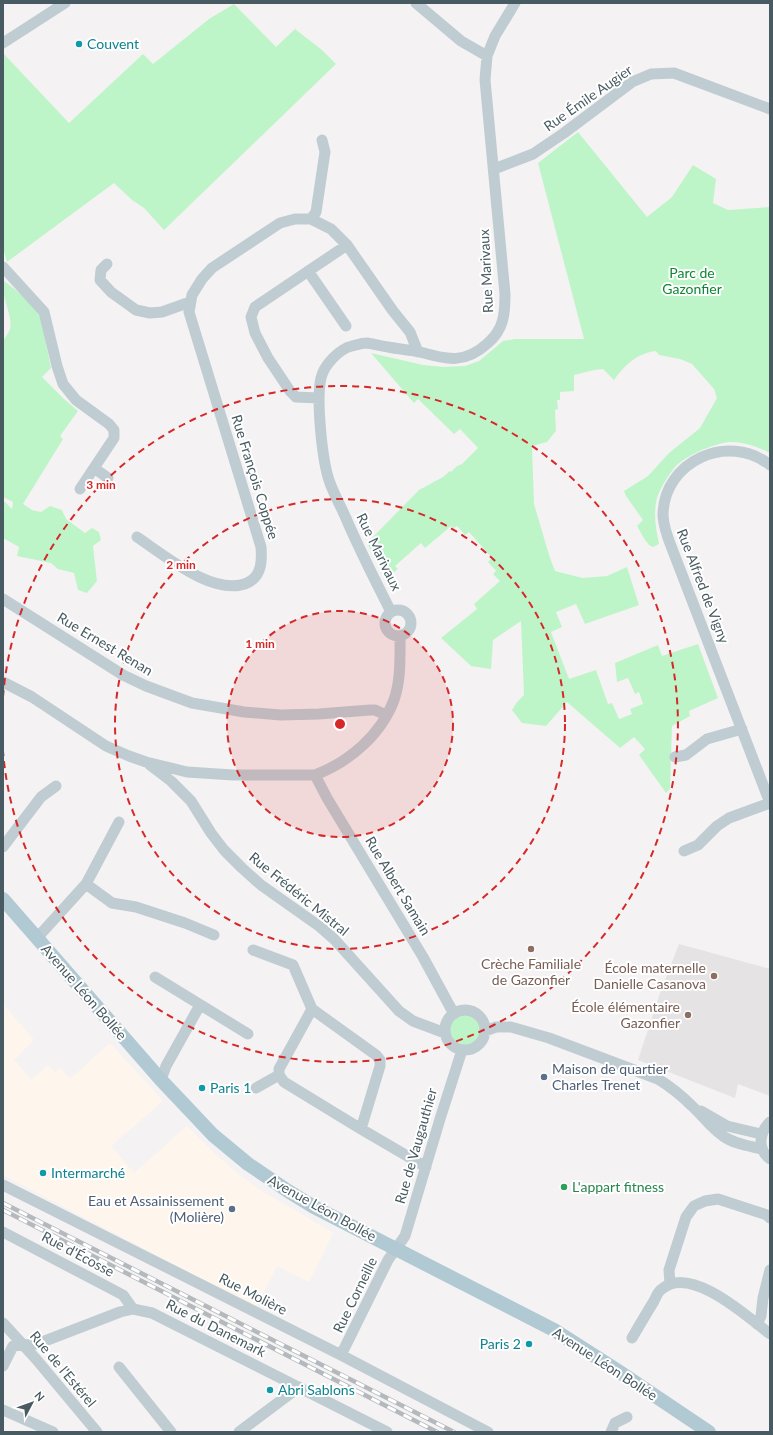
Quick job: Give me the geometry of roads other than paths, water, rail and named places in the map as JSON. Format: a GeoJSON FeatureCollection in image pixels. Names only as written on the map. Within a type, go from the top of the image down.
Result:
{"type":"FeatureCollection","features":[{"type":"Feature","properties":{"kind":"main road","name":"Avenue Léon Bollée"},"geometry":{"type":"LineString","coordinates":[[3,899],[161,1080],[213,1135],[248,1164],[314,1207],[567,1338],[709,1432]]}},
{"type":"Feature","properties":{"kind":"street"},"geometry":{"type":"LineString","coordinates":[[3,43],[65,3]]}},
{"type":"Feature","properties":{"kind":"street"},"geometry":{"type":"LineString","coordinates":[[416,3],[461,41],[487,56]]}},
{"type":"Feature","properties":{"kind":"street","name":"Rue Marivaux"},"geometry":{"type":"LineString","coordinates":[[391,612],[330,482],[324,456],[319,398],[322,374],[330,362],[340,352],[350,346],[366,343],[418,352],[440,358],[453,359],[473,354],[490,341],[501,327],[504,318],[505,294],[485,80],[487,56],[495,36],[515,3]]}},
{"type":"Feature","properties":{"kind":"street","name":"Rue Émile Augier"},"geometry":{"type":"LineString","coordinates":[[494,169],[533,154],[564,133],[632,82],[651,74],[674,73],[770,109]]}},
{"type":"Feature","properties":{"kind":"street"},"geometry":{"type":"LineString","coordinates":[[311,219],[316,212],[326,152],[322,140]]}},
{"type":"Feature","properties":{"kind":"street"},"geometry":{"type":"LineString","coordinates":[[106,264],[101,270],[100,280],[111,292],[136,310],[162,312],[190,302],[192,295],[202,279],[212,268],[280,222],[295,219],[311,219],[331,228],[347,245],[393,311],[410,332],[418,352]]}},
{"type":"Feature","properties":{"kind":"street"},"geometry":{"type":"LineString","coordinates":[[319,398],[296,397],[290,392],[268,358],[258,339],[251,317],[255,307],[347,245]]}},
{"type":"Feature","properties":{"kind":"street"},"geometry":{"type":"LineString","coordinates":[[3,267],[44,312],[57,366],[63,384],[76,400],[109,424],[114,430],[114,438],[80,489]]}},
{"type":"Feature","properties":{"kind":"street"},"geometry":{"type":"LineString","coordinates":[[308,270],[346,326]]}},
{"type":"Feature","properties":{"kind":"street","name":"Rue François Coppée"},"geometry":{"type":"LineString","coordinates":[[137,537],[191,573],[211,582],[228,586],[243,585],[253,580],[260,572],[262,559],[261,547],[189,312],[190,302]]}},
{"type":"Feature","properties":{"kind":"street","name":"Rue Alfred de Vigny"},"geometry":{"type":"LineString","coordinates":[[770,465],[753,454],[740,451],[723,451],[701,457],[688,465],[674,480],[665,501],[663,516],[665,531],[742,729],[767,787],[770,803]]}},
{"type":"Feature","properties":{"kind":"street"},"geometry":{"type":"LineString","coordinates":[[94,468],[108,478]]}},
{"type":"Feature","properties":{"kind":"street","name":"Rue Ernest Renan"},"geometry":{"type":"LineString","coordinates":[[3,599],[124,675],[146,686],[192,703],[244,712],[281,715],[375,710],[386,715]]}},
{"type":"Feature","properties":{"kind":"street"},"geometry":{"type":"LineString","coordinates":[[395,610],[404,611],[410,617],[411,621],[409,630],[405,634],[400,636],[391,634],[386,628],[386,618],[391,612],[395,610]]}},
{"type":"Feature","properties":{"kind":"street"},"geometry":{"type":"LineString","coordinates":[[3,682],[32,697],[106,746],[146,762],[187,772],[233,775],[315,775],[325,771],[350,756],[366,742],[386,715],[394,700],[399,671],[400,636]]}},
{"type":"Feature","properties":{"kind":"street"},"geometry":{"type":"LineString","coordinates":[[675,757],[686,755],[707,739],[742,729]]}},
{"type":"Feature","properties":{"kind":"street","name":"Rue Frédéric Mistral"},"geometry":{"type":"LineString","coordinates":[[146,762],[171,781],[191,801],[211,833],[224,850],[242,868],[261,885],[319,926],[334,939],[399,1011],[413,1021],[445,1033]]}},
{"type":"Feature","properties":{"kind":"street","name":"Rue Albert Samain"},"geometry":{"type":"LineString","coordinates":[[315,775],[327,798],[423,957],[454,1014]]}},
{"type":"Feature","properties":{"kind":"street"},"geometry":{"type":"LineString","coordinates":[[3,846],[41,797],[56,786]]}},
{"type":"Feature","properties":{"kind":"street"},"geometry":{"type":"LineString","coordinates":[[684,851],[698,845],[717,826],[729,818],[770,803]]}},
{"type":"Feature","properties":{"kind":"street"},"geometry":{"type":"LineString","coordinates":[[37,938],[86,884],[119,822]]}},
{"type":"Feature","properties":{"kind":"street"},"geometry":{"type":"LineString","coordinates":[[86,884],[112,903],[136,907],[185,923],[214,935]]}},
{"type":"Feature","properties":{"kind":"street"},"geometry":{"type":"LineString","coordinates":[[253,950],[293,965],[312,1009],[376,1055],[380,1060],[380,1066],[361,1129]]}},
{"type":"Feature","properties":{"kind":"street"},"geometry":{"type":"LineString","coordinates":[[155,977],[248,1034]]}},
{"type":"Feature","properties":{"kind":"street"},"geometry":{"type":"LineString","coordinates":[[161,1080],[166,1066],[200,1005]]}},
{"type":"Feature","properties":{"kind":"street"},"geometry":{"type":"LineString","coordinates":[[312,1009],[278,1069],[279,1075],[284,1082],[426,1167]]}},
{"type":"Feature","properties":{"kind":"street"},"geometry":{"type":"LineString","coordinates":[[467,1010],[474,1013],[483,1022],[485,1031],[482,1041],[478,1045],[468,1050],[462,1050],[453,1047],[450,1044],[445,1033],[446,1023],[454,1014],[467,1010]]}},
{"type":"Feature","properties":{"kind":"street"},"geometry":{"type":"LineString","coordinates":[[485,1031],[496,1027],[511,1027],[549,1038],[658,1079],[672,1088],[724,1137],[740,1144],[762,1149]]}},
{"type":"Feature","properties":{"kind":"street","name":"Rue de Vaugauthier"},"geometry":{"type":"LineString","coordinates":[[396,1249],[405,1236],[462,1050]]}},
{"type":"Feature","properties":{"kind":"street"},"geometry":{"type":"LineString","coordinates":[[256,1088],[279,1075]]}},
{"type":"Feature","properties":{"kind":"street"},"geometry":{"type":"LineString","coordinates":[[692,1106],[727,1126],[761,1134]]}},
{"type":"Feature","properties":{"kind":"street"},"geometry":{"type":"LineString","coordinates":[[770,1122],[761,1134],[760,1141],[762,1149],[766,1156],[770,1159]]}},
{"type":"Feature","properties":{"kind":"street","name":"Rue Molière"},"geometry":{"type":"LineString","coordinates":[[3,1185],[342,1355],[488,1432]]}},
{"type":"Feature","properties":{"kind":"street"},"geometry":{"type":"LineString","coordinates":[[670,1284],[668,1270],[686,1217],[694,1206],[705,1201],[718,1198],[767,1215],[770,1218]]}},
{"type":"Feature","properties":{"kind":"street","name":"Rue d'Écosse"},"geometry":{"type":"LineString","coordinates":[[3,1232],[123,1295],[133,1309]]}},
{"type":"Feature","properties":{"kind":"street","name":"Rue Corneille"},"geometry":{"type":"LineString","coordinates":[[342,1355],[388,1260],[396,1249]]}},
{"type":"Feature","properties":{"kind":"street"},"geometry":{"type":"LineString","coordinates":[[756,1324],[761,1316],[763,1298],[770,1270]]}},
{"type":"Feature","properties":{"kind":"street"},"geometry":{"type":"LineString","coordinates":[[632,1338],[661,1289],[670,1284],[682,1282],[699,1286],[714,1294],[739,1309],[770,1334]]}},
{"type":"Feature","properties":{"kind":"street","name":"Rue du Danemark"},"geometry":{"type":"LineString","coordinates":[[24,1345],[37,1344],[120,1312],[133,1309],[152,1312],[387,1432]]}},
{"type":"Feature","properties":{"kind":"street","name":"Rue de l'Estérel"},"geometry":{"type":"LineString","coordinates":[[5,1324],[96,1432]]}},
{"type":"Feature","properties":{"kind":"street"},"geometry":{"type":"LineString","coordinates":[[3,1363],[13,1346],[24,1345]]}},
{"type":"Feature","properties":{"kind":"street"},"geometry":{"type":"LineString","coordinates":[[119,1367],[171,1432]]}},
{"type":"Feature","properties":{"kind":"street"},"geometry":{"type":"LineString","coordinates":[[239,1432],[299,1387]]}},
{"type":"Feature","properties":{"kind":"street"},"geometry":{"type":"LineString","coordinates":[[3,1410],[53,1432]]}},
{"type":"Feature","properties":{"kind":"street"},"geometry":{"type":"LineString","coordinates":[[611,1432],[615,1423],[626,1417]]}},
{"type":"Feature","properties":{"kind":"railway"},"geometry":{"type":"LineString","coordinates":[[3,1203],[454,1432]]}},
{"type":"Feature","properties":{"kind":"railway"},"geometry":{"type":"LineString","coordinates":[[3,1210],[437,1432]]}},
{"type":"Feature","properties":{"kind":"place","name":"Couvent"},"geometry":{"type":"Point","coordinates":[79,44]}},
{"type":"Feature","properties":{"kind":"place","name":"Crèche Familiale de Gazonfier"},"geometry":{"type":"Point","coordinates":[531,949]}},
{"type":"Feature","properties":{"kind":"place","name":"École maternelle Danielle Casanova"},"geometry":{"type":"Point","coordinates":[714,976]}},
{"type":"Feature","properties":{"kind":"place","name":"École élémentaire Gazonfier"},"geometry":{"type":"Point","coordinates":[688,1015]}},
{"type":"Feature","properties":{"kind":"place","name":"Maison de quartier Charles Trenet"},"geometry":{"type":"Point","coordinates":[544,1077]}},
{"type":"Feature","properties":{"kind":"place","name":"Paris 1"},"geometry":{"type":"Point","coordinates":[202,1088]}},
{"type":"Feature","properties":{"kind":"place","name":"Intermarché"},"geometry":{"type":"Point","coordinates":[43,1173]}},
{"type":"Feature","properties":{"kind":"place","name":"L'appart fitness"},"geometry":{"type":"Point","coordinates":[564,1187]}},
{"type":"Feature","properties":{"kind":"place","name":"Eau et Assainissement (Molière)"},"geometry":{"type":"Point","coordinates":[232,1209]}},
{"type":"Feature","properties":{"kind":"place","name":"Paris 2"},"geometry":{"type":"Point","coordinates":[529,1344]}},
{"type":"Feature","properties":{"kind":"place","name":"Abri Sablons"},"geometry":{"type":"Point","coordinates":[270,1390]}},
{"type":"Feature","properties":{"kind":"park label","name":"Parc de Gazonfier"},"geometry":{"type":"Point","coordinates":[692,282]}}]}
